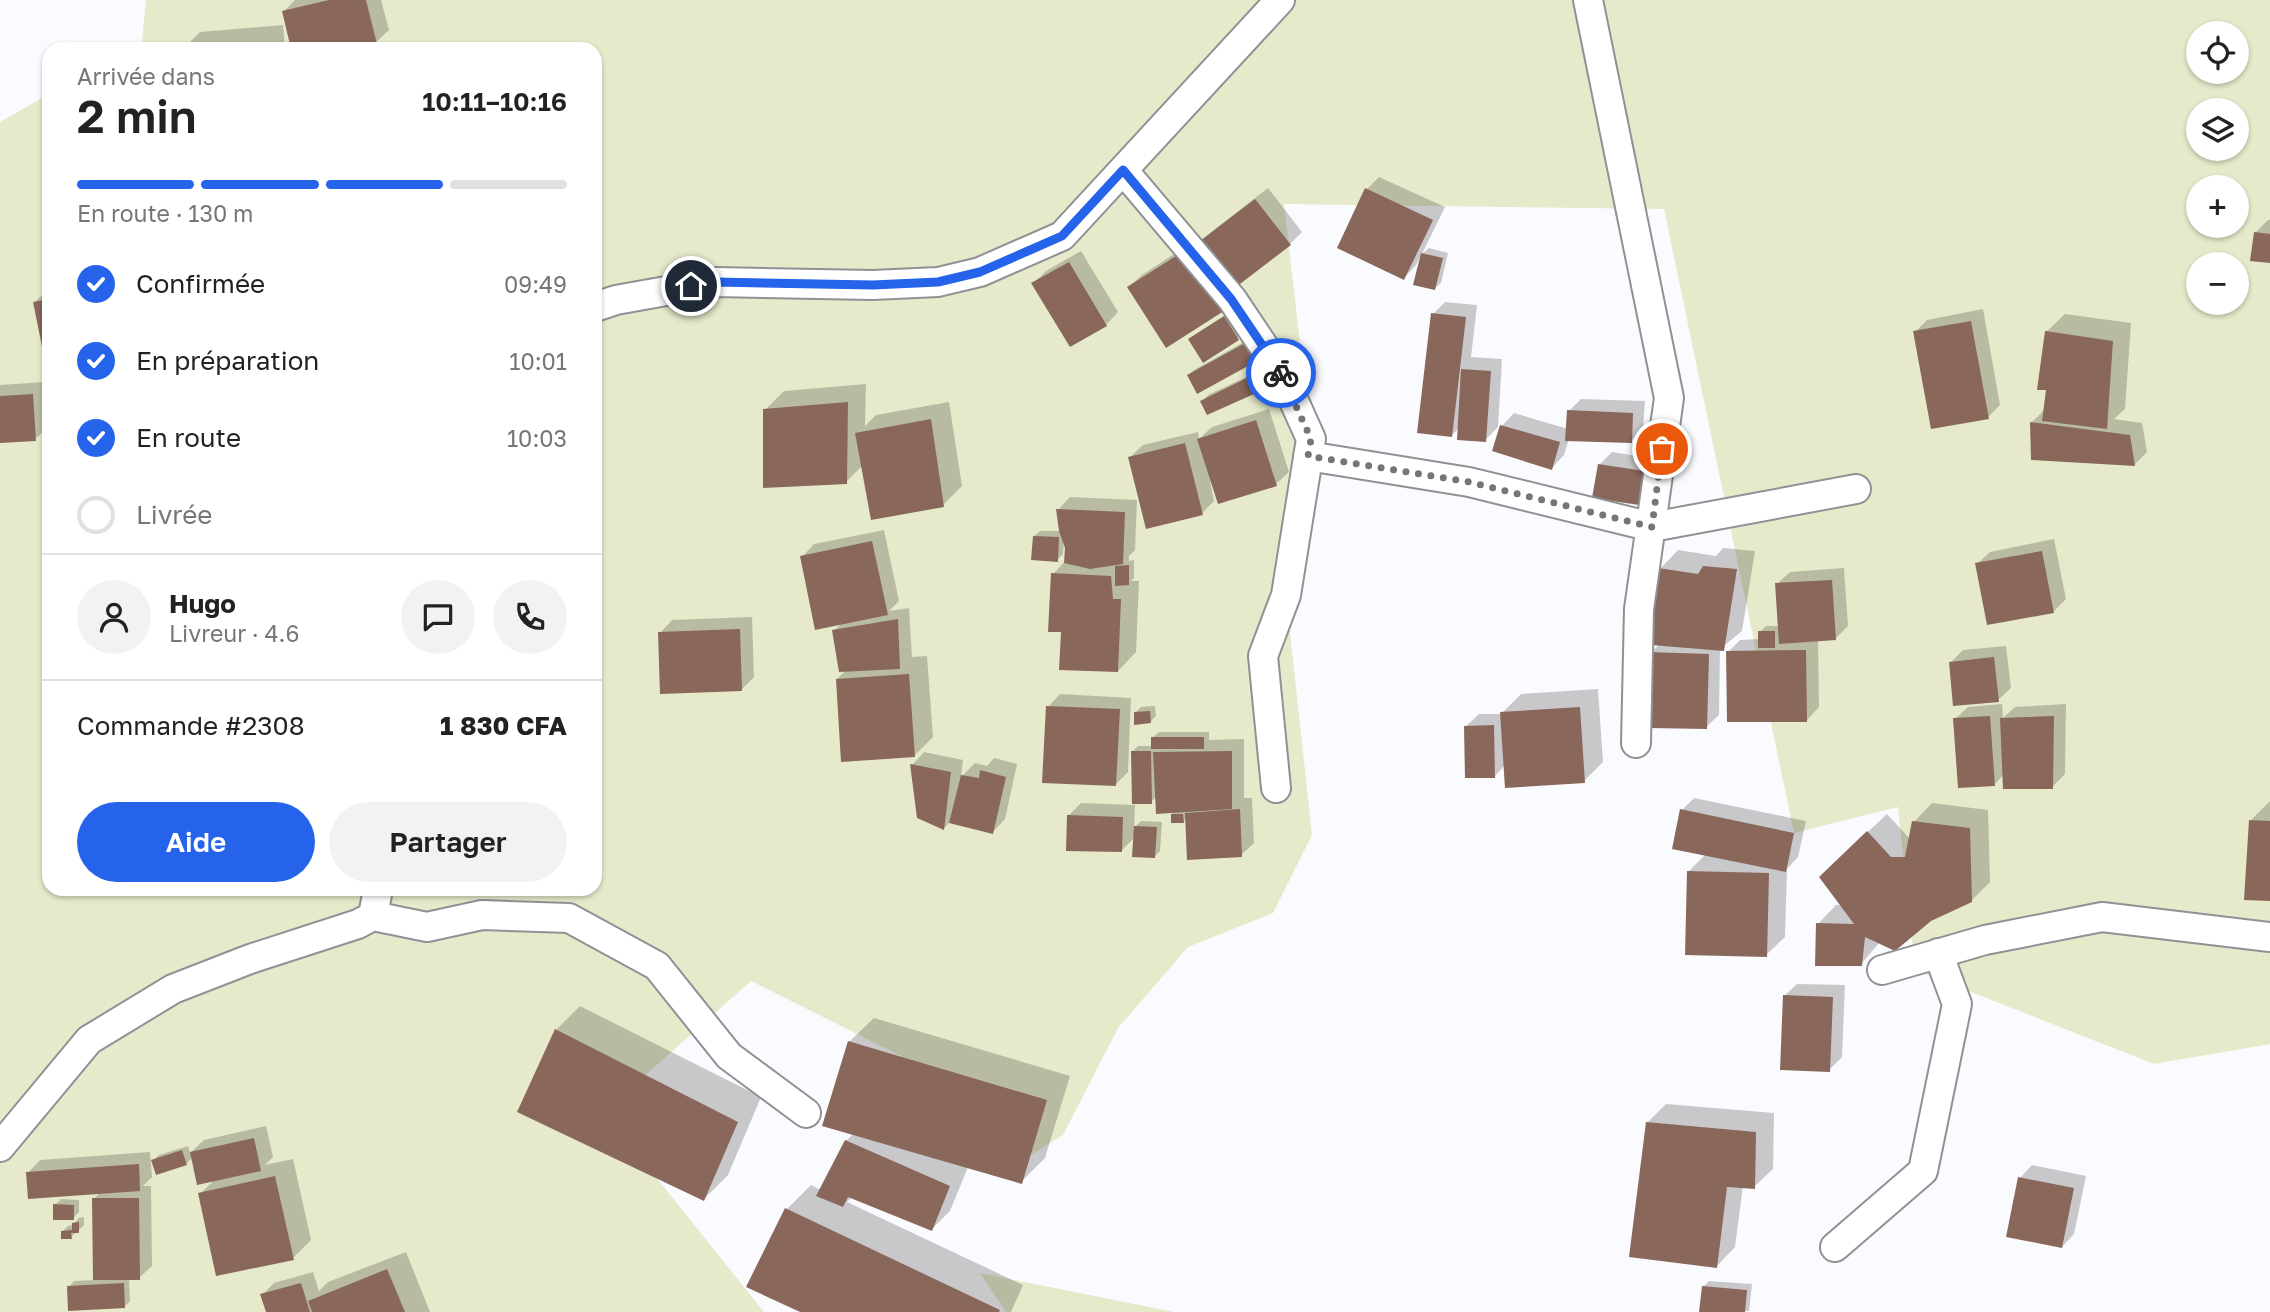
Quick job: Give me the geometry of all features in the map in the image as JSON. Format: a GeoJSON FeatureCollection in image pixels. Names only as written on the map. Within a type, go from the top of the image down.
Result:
{"type":"FeatureCollection","features":[{"type":"Feature","properties":{"kind":"street"},"geometry":{"type":"LineString","coordinates":[[602,305],[716,282],[873,285],[938,282],[980,272],[1062,236],[1194,95],[1273,4],[1280,0]]}},
{"type":"Feature","properties":{"kind":"street"},"geometry":{"type":"LineString","coordinates":[[1588,0],[1669,398],[1639,609],[1636,743]]}},
{"type":"Feature","properties":{"kind":"street"},"geometry":{"type":"LineString","coordinates":[[1123,170],[1231,299],[1281,372],[1311,439],[1286,595],[1262,656],[1276,788]]}},
{"type":"Feature","properties":{"kind":"street"},"geometry":{"type":"LineString","coordinates":[[1308,456],[1469,482],[1652,527],[1856,489]]}},
{"type":"Feature","properties":{"kind":"street"},"geometry":{"type":"LineString","coordinates":[[0,1147],[89,1040],[173,989],[250,959],[341,930],[375,902],[428,928],[482,915],[569,918],[657,966],[729,1056],[806,1113]]}},
{"type":"Feature","properties":{"kind":"street"},"geometry":{"type":"LineString","coordinates":[[1882,970],[1985,940],[2102,916],[2270,937]]}},
{"type":"Feature","properties":{"kind":"street"},"geometry":{"type":"LineString","coordinates":[[1835,1247],[1923,1171],[1957,1004],[1938,953]]}},
{"type":"Feature","properties":{"kind":"green space"},"geometry":{"type":"Polygon","coordinates":[[[146,0],[2270,0],[2270,1044],[2154,1064],[1915,970],[1898,807],[1794,833],[1664,209],[1284,204],[1311,439],[1286,595],[1312,835],[1273,913],[1188,947],[1118,1028],[1063,1135],[1016,1164],[1009,1110],[751,981],[604,1112],[764,1312],[0,1312],[0,122],[42,98],[42,896],[602,896],[602,42],[142,42],[146,0]]]}},
{"type":"Feature","properties":{"kind":"green space"},"geometry":{"type":"Polygon","coordinates":[[[980,1273],[1174,1312],[1006,1312],[980,1273]]]}},
{"type":"Feature","properties":{"kind":"building"},"geometry":{"type":"Polygon","coordinates":[[[329,0],[366,0],[376,42],[289,42],[282,11],[329,0]]]}},
{"type":"Feature","properties":{"kind":"building"},"geometry":{"type":"Polygon","coordinates":[[[1365,188],[1433,220],[1404,280],[1337,248],[1365,188]]]}},
{"type":"Feature","properties":{"kind":"building"},"geometry":{"type":"Polygon","coordinates":[[[1255,199],[1291,245],[1236,287],[1200,241],[1255,199]]]}},
{"type":"Feature","properties":{"kind":"building"},"geometry":{"type":"Polygon","coordinates":[[[2254,232],[2270,234],[2270,263],[2250,261],[2254,232]]]}},
{"type":"Feature","properties":{"kind":"building"},"geometry":{"type":"Polygon","coordinates":[[[1187,249],[1227,309],[1166,348],[1127,287],[1187,249]]]}},
{"type":"Feature","properties":{"kind":"building"},"geometry":{"type":"Polygon","coordinates":[[[1421,253],[1443,258],[1435,290],[1413,285],[1421,253]]]}},
{"type":"Feature","properties":{"kind":"building"},"geometry":{"type":"Polygon","coordinates":[[[1069,262],[1107,326],[1070,347],[1031,283],[1069,262]]]}},
{"type":"Feature","properties":{"kind":"building"},"geometry":{"type":"Polygon","coordinates":[[[42,300],[42,346],[33,302],[42,300]]]}},
{"type":"Feature","properties":{"kind":"building"},"geometry":{"type":"Polygon","coordinates":[[[1431,313],[1466,317],[1452,437],[1417,433],[1431,313]]]}},
{"type":"Feature","properties":{"kind":"building"},"geometry":{"type":"Polygon","coordinates":[[[1224,316],[1239,340],[1203,363],[1188,339],[1224,316]]]}},
{"type":"Feature","properties":{"kind":"building"},"geometry":{"type":"Polygon","coordinates":[[[1971,321],[1989,419],[1931,429],[1913,331],[1971,321]]]}},
{"type":"Feature","properties":{"kind":"building"},"geometry":{"type":"Polygon","coordinates":[[[2045,331],[2113,341],[2107,429],[2042,421],[2046,390],[2037,390],[2045,331]]]}},
{"type":"Feature","properties":{"kind":"building"},"geometry":{"type":"Polygon","coordinates":[[[1247,342],[1257,361],[1197,394],[1187,375],[1247,342]]]}},
{"type":"Feature","properties":{"kind":"building"},"geometry":{"type":"Polygon","coordinates":[[[1461,369],[1491,371],[1486,442],[1457,440],[1461,369]]]}},
{"type":"Feature","properties":{"kind":"building"},"geometry":{"type":"Polygon","coordinates":[[[1255,374],[1263,390],[1207,415],[1200,401],[1255,374]]]}},
{"type":"Feature","properties":{"kind":"building"},"geometry":{"type":"Polygon","coordinates":[[[33,394],[36,441],[0,443],[0,396],[33,394]]]}},
{"type":"Feature","properties":{"kind":"building"},"geometry":{"type":"Polygon","coordinates":[[[848,402],[847,484],[763,488],[763,409],[848,402]]]}},
{"type":"Feature","properties":{"kind":"building"},"geometry":{"type":"Polygon","coordinates":[[[1567,410],[1633,413],[1632,443],[1565,441],[1567,410]]]}},
{"type":"Feature","properties":{"kind":"building"},"geometry":{"type":"Polygon","coordinates":[[[931,419],[944,507],[871,520],[855,433],[931,419]]]}},
{"type":"Feature","properties":{"kind":"building"},"geometry":{"type":"Polygon","coordinates":[[[1256,420],[1277,486],[1218,504],[1197,439],[1256,420]]]}},
{"type":"Feature","properties":{"kind":"building"},"geometry":{"type":"Polygon","coordinates":[[[2030,422],[2130,435],[2135,466],[2031,460],[2030,422]]]}},
{"type":"Feature","properties":{"kind":"building"},"geometry":{"type":"Polygon","coordinates":[[[1500,425],[1560,442],[1552,470],[1492,451],[1500,425]]]}},
{"type":"Feature","properties":{"kind":"building"},"geometry":{"type":"Polygon","coordinates":[[[1185,443],[1203,515],[1146,529],[1128,457],[1185,443]]]}},
{"type":"Feature","properties":{"kind":"building"},"geometry":{"type":"Polygon","coordinates":[[[1598,464],[1644,471],[1639,505],[1592,498],[1598,464]]]}},
{"type":"Feature","properties":{"kind":"building"},"geometry":{"type":"Polygon","coordinates":[[[1056,509],[1125,512],[1123,564],[1090,569],[1064,563],[1065,548],[1056,509]]]}},
{"type":"Feature","properties":{"kind":"building"},"geometry":{"type":"Polygon","coordinates":[[[1033,536],[1059,537],[1058,562],[1031,560],[1033,536]]]}},
{"type":"Feature","properties":{"kind":"building"},"geometry":{"type":"Polygon","coordinates":[[[872,541],[888,615],[815,630],[800,556],[872,541]]]}},
{"type":"Feature","properties":{"kind":"building"},"geometry":{"type":"Polygon","coordinates":[[[2042,551],[2054,613],[1987,625],[1975,563],[2042,551]]]}},
{"type":"Feature","properties":{"kind":"building"},"geometry":{"type":"Polygon","coordinates":[[[1129,565],[1129,585],[1115,586],[1115,566],[1129,565]]]}},
{"type":"Feature","properties":{"kind":"building"},"geometry":{"type":"Polygon","coordinates":[[[1703,566],[1737,569],[1724,651],[1651,645],[1658,568],[1698,574],[1703,566]]]}},
{"type":"Feature","properties":{"kind":"building"},"geometry":{"type":"Polygon","coordinates":[[[1051,573],[1111,576],[1113,599],[1121,599],[1118,672],[1059,670],[1061,632],[1048,632],[1051,573]]]}},
{"type":"Feature","properties":{"kind":"building"},"geometry":{"type":"Polygon","coordinates":[[[1832,580],[1836,640],[1779,644],[1775,583],[1832,580]]]}},
{"type":"Feature","properties":{"kind":"building"},"geometry":{"type":"Polygon","coordinates":[[[898,619],[900,669],[839,672],[832,630],[898,619]]]}},
{"type":"Feature","properties":{"kind":"building"},"geometry":{"type":"Polygon","coordinates":[[[740,629],[742,691],[660,694],[658,632],[740,629]]]}},
{"type":"Feature","properties":{"kind":"building"},"geometry":{"type":"Polygon","coordinates":[[[1758,631],[1775,631],[1775,648],[1758,648],[1758,631]]]}},
{"type":"Feature","properties":{"kind":"building"},"geometry":{"type":"Polygon","coordinates":[[[1806,650],[1807,722],[1727,722],[1726,651],[1806,650]]]}},
{"type":"Feature","properties":{"kind":"building"},"geometry":{"type":"Polygon","coordinates":[[[1649,652],[1709,654],[1707,729],[1648,728],[1649,652]]]}},
{"type":"Feature","properties":{"kind":"building"},"geometry":{"type":"Polygon","coordinates":[[[1994,657],[1999,702],[1953,706],[1949,662],[1994,657]]]}},
{"type":"Feature","properties":{"kind":"building"},"geometry":{"type":"Polygon","coordinates":[[[909,674],[915,757],[841,762],[836,679],[909,674]]]}},
{"type":"Feature","properties":{"kind":"building"},"geometry":{"type":"Polygon","coordinates":[[[1046,706],[1120,709],[1116,786],[1042,783],[1046,706]]]}},
{"type":"Feature","properties":{"kind":"building"},"geometry":{"type":"Polygon","coordinates":[[[1580,707],[1585,783],[1505,788],[1500,712],[1580,707]]]}},
{"type":"Feature","properties":{"kind":"building"},"geometry":{"type":"Polygon","coordinates":[[[1150,711],[1151,723],[1134,725],[1134,712],[1150,711]]]}},
{"type":"Feature","properties":{"kind":"building"},"geometry":{"type":"Polygon","coordinates":[[[1990,716],[1995,786],[1958,788],[1953,718],[1990,716]]]}},
{"type":"Feature","properties":{"kind":"building"},"geometry":{"type":"Polygon","coordinates":[[[2054,716],[2053,789],[2003,789],[2000,718],[2054,716]]]}},
{"type":"Feature","properties":{"kind":"building"},"geometry":{"type":"Polygon","coordinates":[[[1494,725],[1495,778],[1465,778],[1464,726],[1494,725]]]}},
{"type":"Feature","properties":{"kind":"building"},"geometry":{"type":"Polygon","coordinates":[[[1151,737],[1204,737],[1204,749],[1151,749],[1151,737]]]}},
{"type":"Feature","properties":{"kind":"building"},"geometry":{"type":"Polygon","coordinates":[[[1131,751],[1151,751],[1152,804],[1132,804],[1131,751]]]}},
{"type":"Feature","properties":{"kind":"building"},"geometry":{"type":"Polygon","coordinates":[[[1232,751],[1232,809],[1156,814],[1153,752],[1232,751]]]}},
{"type":"Feature","properties":{"kind":"building"},"geometry":{"type":"Polygon","coordinates":[[[910,764],[951,772],[944,830],[917,818],[910,764]]]}},
{"type":"Feature","properties":{"kind":"building"},"geometry":{"type":"Polygon","coordinates":[[[980,770],[1006,777],[993,834],[949,823],[961,775],[979,778],[980,770]]]}},
{"type":"Feature","properties":{"kind":"building"},"geometry":{"type":"Polygon","coordinates":[[[1240,809],[1242,857],[1187,860],[1185,813],[1240,809]]]}},
{"type":"Feature","properties":{"kind":"building"},"geometry":{"type":"Polygon","coordinates":[[[1680,809],[1794,833],[1786,872],[1672,849],[1680,809]]]}},
{"type":"Feature","properties":{"kind":"building"},"geometry":{"type":"Polygon","coordinates":[[[1171,814],[1183,814],[1184,823],[1171,823],[1171,814]]]}},
{"type":"Feature","properties":{"kind":"building"},"geometry":{"type":"Polygon","coordinates":[[[1067,815],[1123,817],[1122,852],[1066,851],[1067,815]]]}},
{"type":"Feature","properties":{"kind":"building"},"geometry":{"type":"Polygon","coordinates":[[[2249,820],[2270,821],[2270,901],[2244,900],[2249,820]]]}},
{"type":"Feature","properties":{"kind":"building"},"geometry":{"type":"Polygon","coordinates":[[[1912,821],[1970,828],[1972,902],[1931,921],[1895,951],[1865,937],[1862,966],[1815,966],[1816,923],[1854,924],[1819,877],[1867,831],[1891,857],[1905,857],[1912,821]]]}},
{"type":"Feature","properties":{"kind":"building"},"geometry":{"type":"Polygon","coordinates":[[[1134,826],[1157,827],[1155,858],[1132,857],[1134,826]]]}},
{"type":"Feature","properties":{"kind":"building"},"geometry":{"type":"Polygon","coordinates":[[[1687,871],[1769,873],[1767,957],[1685,955],[1687,871]]]}},
{"type":"Feature","properties":{"kind":"building"},"geometry":{"type":"Polygon","coordinates":[[[1783,995],[1833,997],[1830,1072],[1780,1070],[1783,995]]]}},
{"type":"Feature","properties":{"kind":"building"},"geometry":{"type":"Polygon","coordinates":[[[555,1029],[738,1122],[704,1201],[517,1112],[555,1029]]]}},
{"type":"Feature","properties":{"kind":"building"},"geometry":{"type":"Polygon","coordinates":[[[848,1041],[1047,1100],[1022,1184],[822,1126],[848,1041]]]}},
{"type":"Feature","properties":{"kind":"building"},"geometry":{"type":"Polygon","coordinates":[[[1646,1122],[1756,1132],[1755,1189],[1727,1187],[1717,1268],[1629,1257],[1646,1122]]]}},
{"type":"Feature","properties":{"kind":"building"},"geometry":{"type":"Polygon","coordinates":[[[254,1138],[261,1171],[197,1185],[190,1152],[254,1138]]]}},
{"type":"Feature","properties":{"kind":"building"},"geometry":{"type":"Polygon","coordinates":[[[845,1140],[950,1186],[932,1231],[848,1197],[843,1207],[816,1196],[845,1140]]]}},
{"type":"Feature","properties":{"kind":"building"},"geometry":{"type":"Polygon","coordinates":[[[182,1150],[187,1165],[156,1175],[151,1160],[182,1150]]]}},
{"type":"Feature","properties":{"kind":"building"},"geometry":{"type":"Polygon","coordinates":[[[139,1164],[140,1191],[28,1199],[26,1172],[139,1164]]]}},
{"type":"Feature","properties":{"kind":"building"},"geometry":{"type":"Polygon","coordinates":[[[275,1176],[294,1260],[216,1276],[198,1193],[275,1176]]]}},
{"type":"Feature","properties":{"kind":"building"},"geometry":{"type":"Polygon","coordinates":[[[2018,1177],[2074,1188],[2062,1248],[2006,1237],[2018,1177]]]}},
{"type":"Feature","properties":{"kind":"building"},"geometry":{"type":"Polygon","coordinates":[[[92,1198],[139,1198],[140,1280],[93,1280],[92,1198]]]}},
{"type":"Feature","properties":{"kind":"building"},"geometry":{"type":"Polygon","coordinates":[[[53,1204],[74,1205],[74,1220],[53,1220],[53,1204]]]}},
{"type":"Feature","properties":{"kind":"building"},"geometry":{"type":"Polygon","coordinates":[[[785,1208],[1000,1310],[800,1312],[746,1287],[785,1208]]]}},
{"type":"Feature","properties":{"kind":"building"},"geometry":{"type":"Polygon","coordinates":[[[79,1222],[79,1233],[71,1233],[72,1239],[61,1239],[61,1231],[72,1230],[72,1223],[79,1222]]]}},
{"type":"Feature","properties":{"kind":"building"},"geometry":{"type":"Polygon","coordinates":[[[387,1269],[405,1312],[312,1312],[308,1301],[387,1269]]]}},
{"type":"Feature","properties":{"kind":"building"},"geometry":{"type":"Polygon","coordinates":[[[124,1283],[125,1308],[68,1311],[67,1286],[124,1283]]]}},
{"type":"Feature","properties":{"kind":"building"},"geometry":{"type":"Polygon","coordinates":[[[301,1283],[310,1312],[266,1312],[260,1294],[301,1283]]]}},
{"type":"Feature","properties":{"kind":"building"},"geometry":{"type":"Polygon","coordinates":[[[1702,1286],[1747,1290],[1745,1312],[1699,1312],[1702,1286]]]}},
{"type":"Feature","properties":{"kind":"way so far"},"geometry":{"type":"LineString","coordinates":[[1281,373],[1311,439],[1308,456],[1469,482],[1652,527],[1662,449]]}},
{"type":"Feature","properties":{"kind":"route"},"geometry":{"type":"LineString","coordinates":[[691,286],[716,282],[873,285],[938,282],[980,272],[1062,236],[1123,170],[1231,299],[1281,373]]}}]}
